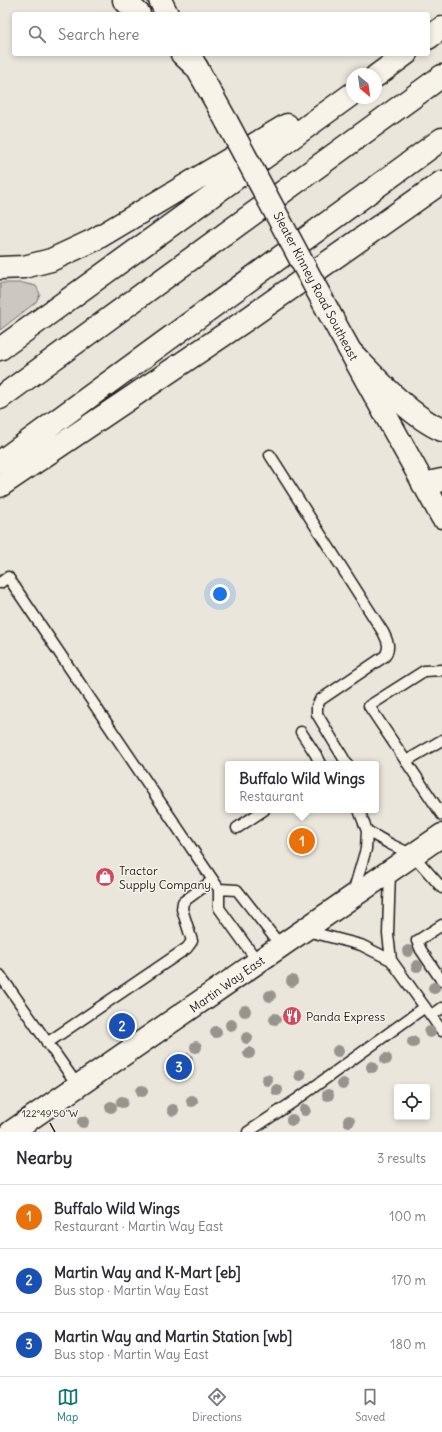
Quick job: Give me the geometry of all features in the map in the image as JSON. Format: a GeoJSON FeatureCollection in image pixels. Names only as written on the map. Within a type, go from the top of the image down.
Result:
{"type":"FeatureCollection","features":[{"type":"Feature","properties":{"kind":"main road"},"geometry":{"type":"LineString","coordinates":[[124,0],[137,12]]}},
{"type":"Feature","properties":{"kind":"main road"},"geometry":{"type":"LineString","coordinates":[[160,0],[166,12]]}},
{"type":"Feature","properties":{"kind":"main road"},"geometry":{"type":"LineString","coordinates":[[430,37],[442,28]]}},
{"type":"Feature","properties":{"kind":"main road"},"geometry":{"type":"LineString","coordinates":[[382,69],[403,56]]}},
{"type":"Feature","properties":{"kind":"main road"},"geometry":{"type":"LineString","coordinates":[[382,72],[404,56]]}},
{"type":"Feature","properties":{"kind":"main road","name":"Sleater Kinney Road Southeast"},"geometry":{"type":"LineString","coordinates":[[189,59],[228,122],[352,353],[433,482],[442,517]]}},
{"type":"Feature","properties":{"kind":"main road"},"geometry":{"type":"LineString","coordinates":[[0,398],[442,76]]}},
{"type":"Feature","properties":{"kind":"main road"},"geometry":{"type":"LineString","coordinates":[[0,268],[24,267],[51,260],[94,240],[346,91]]}},
{"type":"Feature","properties":{"kind":"main road"},"geometry":{"type":"LineString","coordinates":[[0,350],[346,98]]}},
{"type":"Feature","properties":{"kind":"main road"},"geometry":{"type":"LineString","coordinates":[[0,462],[442,139]]}},
{"type":"Feature","properties":{"kind":"main road"},"geometry":{"type":"LineString","coordinates":[[0,486],[243,322],[386,223],[442,182]]}},
{"type":"Feature","properties":{"kind":"main road"},"geometry":{"type":"LineString","coordinates":[[352,353],[398,398],[429,423],[442,430]]}},
{"type":"Feature","properties":{"kind":"main road","name":"Martin Way East"},"geometry":{"type":"LineString","coordinates":[[11,1132],[442,835]]}},
{"type":"Feature","properties":{"kind":"lane"},"geometry":{"type":"LineString","coordinates":[[270,456],[383,632],[389,644],[388,651],[385,656],[320,700],[317,706],[317,714],[345,761]]}},
{"type":"Feature","properties":{"kind":"lane"},"geometry":{"type":"LineString","coordinates":[[0,583],[8,577],[214,880],[219,889],[218,908],[258,962]]}},
{"type":"Feature","properties":{"kind":"lane"},"geometry":{"type":"LineString","coordinates":[[442,670],[424,671],[369,706],[442,814]]}},
{"type":"Feature","properties":{"kind":"lane"},"geometry":{"type":"LineString","coordinates":[[301,732],[319,761]]}},
{"type":"Feature","properties":{"kind":"lane"},"geometry":{"type":"LineString","coordinates":[[406,761],[442,740]]}},
{"type":"Feature","properties":{"kind":"lane"},"geometry":{"type":"LineString","coordinates":[[237,828],[260,813]]}},
{"type":"Feature","properties":{"kind":"lane"},"geometry":{"type":"LineString","coordinates":[[352,897],[366,849],[367,831],[360,813]]}},
{"type":"Feature","properties":{"kind":"lane"},"geometry":{"type":"LineString","coordinates":[[367,831],[413,855],[442,888]]}},
{"type":"Feature","properties":{"kind":"lane"},"geometry":{"type":"LineString","coordinates":[[390,871],[388,934],[391,960]]}},
{"type":"Feature","properties":{"kind":"lane"},"geometry":{"type":"LineString","coordinates":[[47,1043],[187,948],[192,941],[182,910],[183,902],[214,880]]}},
{"type":"Feature","properties":{"kind":"lane"},"geometry":{"type":"LineString","coordinates":[[219,889],[236,890],[280,946]]}},
{"type":"Feature","properties":{"kind":"lane"},"geometry":{"type":"LineString","coordinates":[[442,925],[417,942],[442,981]]}},
{"type":"Feature","properties":{"kind":"lane"},"geometry":{"type":"LineString","coordinates":[[304,930],[362,946],[391,960],[442,1031]]}},
{"type":"Feature","properties":{"kind":"lane"},"geometry":{"type":"LineString","coordinates":[[0,974],[78,1086]]}},
{"type":"Feature","properties":{"kind":"lane"},"geometry":{"type":"LineString","coordinates":[[248,1132],[296,1100],[425,1007]]}},
{"type":"Feature","properties":{"kind":"lane"},"geometry":{"type":"LineString","coordinates":[[431,1016],[442,1008]]}},
{"type":"Feature","properties":{"kind":"shaded area"},"geometry":{"type":"Polygon","coordinates":[[[0,283],[23,283],[36,286],[40,294],[36,302],[0,330],[0,283]]]}},
{"type":"Feature","properties":{"kind":"place","name":"Buffalo Wild Wings"},"geometry":{"type":"Point","coordinates":[302,841]}},
{"type":"Feature","properties":{"kind":"place","name":"Tractor Supply Company"},"geometry":{"type":"Point","coordinates":[105,877]}},
{"type":"Feature","properties":{"kind":"place","name":"Panda Express"},"geometry":{"type":"Point","coordinates":[292,1016]}},
{"type":"Feature","properties":{"kind":"place","name":"Martin Way and K-Mart [eb]"},"geometry":{"type":"Point","coordinates":[122,1026]}},
{"type":"Feature","properties":{"kind":"place","name":"Martin Way and Martin Station [wb]"},"geometry":{"type":"Point","coordinates":[179,1067]}}]}
